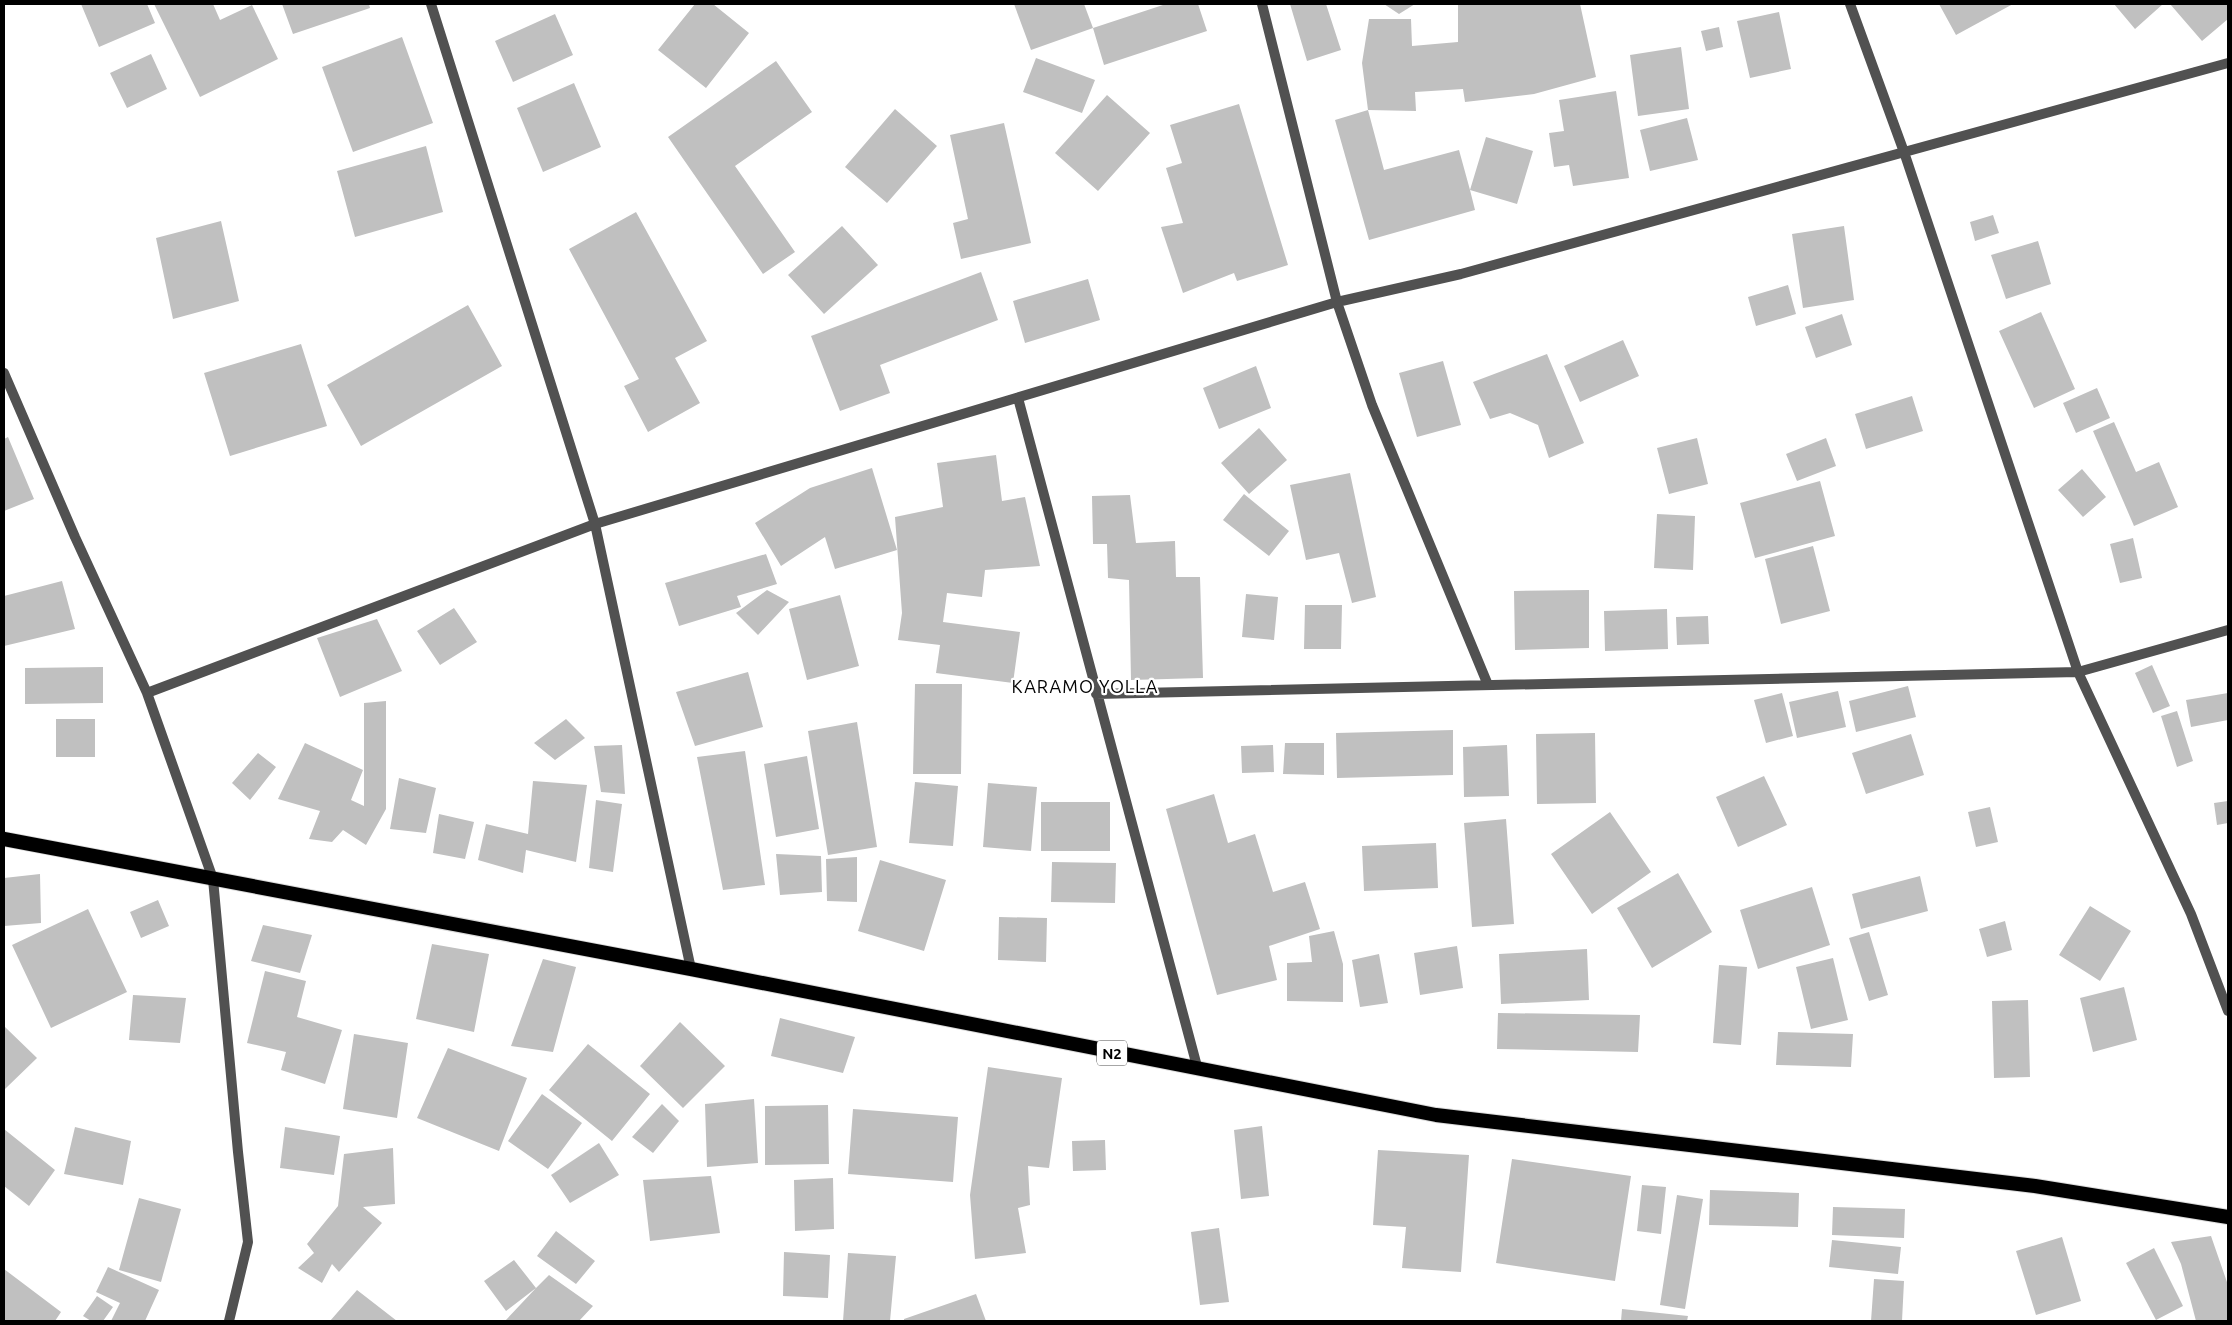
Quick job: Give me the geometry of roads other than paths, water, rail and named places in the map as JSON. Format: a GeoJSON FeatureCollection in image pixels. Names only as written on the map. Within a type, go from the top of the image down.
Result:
{"type":"FeatureCollection","features":[{"type":"Feature","properties":{"kind":"highway","name":"N2"},"geometry":{"type":"LineString","coordinates":[[4,839],[1436,1115],[2035,1186],[2228,1217]]}},
{"type":"Feature","properties":{"kind":"street"},"geometry":{"type":"LineString","coordinates":[[431,4],[595,524],[691,970]]}},
{"type":"Feature","properties":{"kind":"street"},"geometry":{"type":"LineString","coordinates":[[1262,4],[1337,302],[1372,405],[1488,685]]}},
{"type":"Feature","properties":{"kind":"street"},"geometry":{"type":"LineString","coordinates":[[1850,4],[1904,152],[2078,672],[2191,914],[2228,1011]]}},
{"type":"Feature","properties":{"kind":"street"},"geometry":{"type":"LineString","coordinates":[[147,693],[595,524],[1337,302],[1461,274],[2228,64]]}},
{"type":"Feature","properties":{"kind":"street"},"geometry":{"type":"LineString","coordinates":[[4,373],[75,538],[147,693],[213,879],[248,1242],[229,1321]]}},
{"type":"Feature","properties":{"kind":"street"},"geometry":{"type":"LineString","coordinates":[[1018,398],[1198,1070]]}},
{"type":"Feature","properties":{"kind":"street"},"geometry":{"type":"LineString","coordinates":[[1096,694],[2078,672],[2228,630]]}},
{"type":"Feature","properties":{"kind":"district","name":"KARAMO YOLLA"},"geometry":{"type":"Point","coordinates":[1085,686]}}]}
